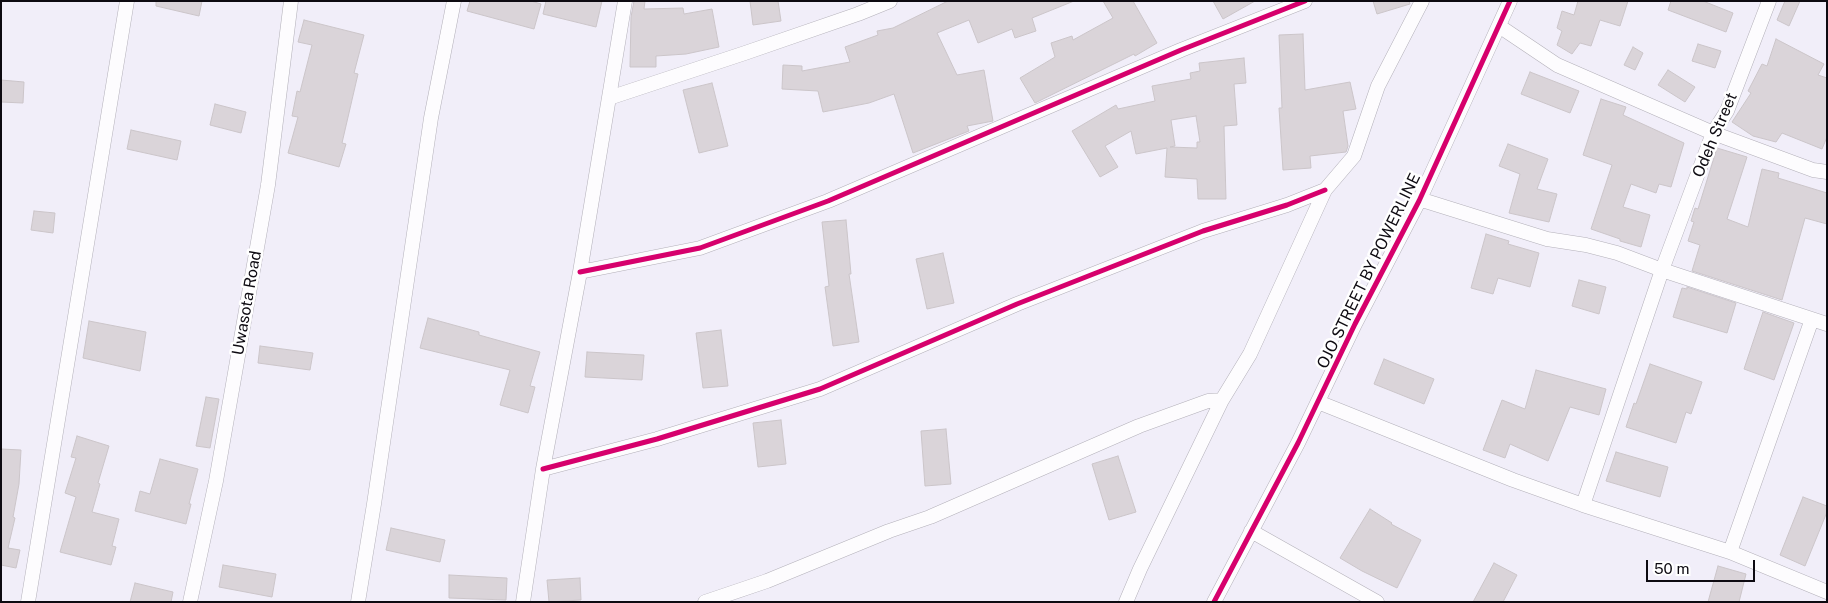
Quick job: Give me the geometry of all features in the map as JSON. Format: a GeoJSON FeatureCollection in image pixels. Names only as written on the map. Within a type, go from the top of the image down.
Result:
{"type":"FeatureCollection","features":[{"type":"Feature","properties":{"kind":"street"},"geometry":{"type":"LineString","coordinates":[[28,602],[127,1]]}},
{"type":"Feature","properties":{"kind":"street","name":"Uwasota Road"},"geometry":{"type":"LineString","coordinates":[[190,602],[216,481],[268,185],[291,1]]}},
{"type":"Feature","properties":{"kind":"street"},"geometry":{"type":"LineString","coordinates":[[358,602],[382,455],[431,118],[454,1]]}},
{"type":"Feature","properties":{"kind":"street"},"geometry":{"type":"LineString","coordinates":[[523,602],[543,469],[580,272],[625,1]]}},
{"type":"Feature","properties":{"kind":"street"},"geometry":{"type":"LineString","coordinates":[[609,98],[754,50],[890,1]]}},
{"type":"Feature","properties":{"kind":"street"},"geometry":{"type":"LineString","coordinates":[[580,272],[700,248],[828,201],[1172,54],[1305,1]]}},
{"type":"Feature","properties":{"kind":"street"},"geometry":{"type":"LineString","coordinates":[[1126,602],[1140,569],[1222,400],[1250,354],[1325,190],[1354,156],[1378,86],[1422,1]]}},
{"type":"Feature","properties":{"kind":"street","name":"OJO STREET BY POWERLINE"},"geometry":{"type":"LineString","coordinates":[[1214,602],[1318,402],[1420,199],[1510,1]]}},
{"type":"Feature","properties":{"kind":"street","name":"Odeh Street"},"geometry":{"type":"LineString","coordinates":[[1583,505],[1662,270],[1713,133],[1727,111],[1769,1]]}},
{"type":"Feature","properties":{"kind":"street"},"geometry":{"type":"LineString","coordinates":[[1499,26],[1557,65],[1713,133],[1813,170],[1827,172]]}},
{"type":"Feature","properties":{"kind":"street"},"geometry":{"type":"LineString","coordinates":[[543,469],[657,438],[820,389],[1017,304],[1203,231],[1287,205],[1325,190]]}},
{"type":"Feature","properties":{"kind":"street"},"geometry":{"type":"LineString","coordinates":[[1420,199],[1547,239],[1586,245],[1618,253],[1662,270],[1827,324]]}},
{"type":"Feature","properties":{"kind":"street"},"geometry":{"type":"LineString","coordinates":[[1730,552],[1812,319]]}},
{"type":"Feature","properties":{"kind":"street"},"geometry":{"type":"LineString","coordinates":[[705,602],[768,581],[889,531],[930,517],[1139,426],[1208,401],[1222,400]]}},
{"type":"Feature","properties":{"kind":"street"},"geometry":{"type":"LineString","coordinates":[[1318,402],[1513,480],[1583,505],[1730,552],[1827,592]]}},
{"type":"Feature","properties":{"kind":"street"},"geometry":{"type":"LineString","coordinates":[[1251,531],[1377,602]]}},
{"type":"Feature","properties":{"kind":"building"},"geometry":{"type":"Polygon","coordinates":[[[156,1],[202,1],[199,16],[156,6],[156,1]]]}},
{"type":"Feature","properties":{"kind":"building"},"geometry":{"type":"Polygon","coordinates":[[[470,1],[531,1],[541,4],[534,29],[467,11],[470,1]]]}},
{"type":"Feature","properties":{"kind":"building"},"geometry":{"type":"Polygon","coordinates":[[[546,1],[602,1],[596,27],[543,14],[546,1]]]}},
{"type":"Feature","properties":{"kind":"building"},"geometry":{"type":"Polygon","coordinates":[[[634,1],[645,1],[644,9],[683,8],[684,14],[712,9],[719,47],[686,54],[656,56],[656,67],[630,67],[631,17],[634,1]]]}},
{"type":"Feature","properties":{"kind":"building"},"geometry":{"type":"Polygon","coordinates":[[[750,1],[778,1],[781,21],[753,25],[750,1]]]}},
{"type":"Feature","properties":{"kind":"building"},"geometry":{"type":"Polygon","coordinates":[[[948,1],[1074,1],[1032,18],[1036,31],[1015,38],[1012,29],[978,43],[969,20],[937,33],[957,75],[984,70],[993,121],[967,126],[969,131],[913,153],[894,94],[869,103],[823,112],[818,91],[782,89],[783,65],[802,66],[802,71],[850,62],[845,47],[878,35],[877,31],[893,28],[948,1]]]}},
{"type":"Feature","properties":{"kind":"building"},"geometry":{"type":"Polygon","coordinates":[[[1103,1],[1133,1],[1157,43],[1135,56],[1134,54],[1035,103],[1020,78],[1055,57],[1051,43],[1072,36],[1073,40],[1113,18],[1103,1]]]}},
{"type":"Feature","properties":{"kind":"building"},"geometry":{"type":"Polygon","coordinates":[[[1213,1],[1255,1],[1223,19],[1213,1]]]}},
{"type":"Feature","properties":{"kind":"building"},"geometry":{"type":"Polygon","coordinates":[[[1373,1],[1409,1],[1410,4],[1377,14],[1373,1]]]}},
{"type":"Feature","properties":{"kind":"building"},"geometry":{"type":"Polygon","coordinates":[[[1578,1],[1628,1],[1620,26],[1600,20],[1591,46],[1580,43],[1572,54],[1557,45],[1562,31],[1557,28],[1562,11],[1574,15],[1578,1]]]}},
{"type":"Feature","properties":{"kind":"building"},"geometry":{"type":"Polygon","coordinates":[[[1671,1],[1703,1],[1733,13],[1726,32],[1668,10],[1671,1]]]}},
{"type":"Feature","properties":{"kind":"building"},"geometry":{"type":"Polygon","coordinates":[[[1785,1],[1800,1],[1789,26],[1777,20],[1785,1]]]}},
{"type":"Feature","properties":{"kind":"building"},"geometry":{"type":"Polygon","coordinates":[[[304,20],[364,35],[354,73],[358,74],[342,143],[346,144],[339,167],[288,153],[298,117],[292,116],[297,91],[300,92],[312,45],[298,42],[304,20]]]}},
{"type":"Feature","properties":{"kind":"building"},"geometry":{"type":"Polygon","coordinates":[[[1303,34],[1305,90],[1350,82],[1356,109],[1343,111],[1348,146],[1346,152],[1310,156],[1311,168],[1283,170],[1279,108],[1282,108],[1279,35],[1303,34]]]}},
{"type":"Feature","properties":{"kind":"building"},"geometry":{"type":"Polygon","coordinates":[[[1776,39],[1824,64],[1818,75],[1827,78],[1827,137],[1822,149],[1782,133],[1776,142],[1753,136],[1732,122],[1751,93],[1748,91],[1762,64],[1767,66],[1776,39]]]}},
{"type":"Feature","properties":{"kind":"building"},"geometry":{"type":"Polygon","coordinates":[[[1698,44],[1721,51],[1715,68],[1692,61],[1698,44]]]}},
{"type":"Feature","properties":{"kind":"building"},"geometry":{"type":"Polygon","coordinates":[[[1633,47],[1643,53],[1635,70],[1624,65],[1633,47]]]}},
{"type":"Feature","properties":{"kind":"building"},"geometry":{"type":"Polygon","coordinates":[[[1244,58],[1246,83],[1234,84],[1237,125],[1224,126],[1226,199],[1198,199],[1197,179],[1165,177],[1167,148],[1136,154],[1131,131],[1105,146],[1118,167],[1100,177],[1072,131],[1116,105],[1118,109],[1155,101],[1152,86],[1191,79],[1190,73],[1200,71],[1199,63],[1244,58]],[[1196,116],[1171,120],[1175,146],[1170,147],[1197,148],[1197,142],[1200,142],[1196,116]]]}},
{"type":"Feature","properties":{"kind":"building"},"geometry":{"type":"Polygon","coordinates":[[[1668,70],[1695,87],[1685,102],[1658,85],[1668,70]]]}},
{"type":"Feature","properties":{"kind":"building"},"geometry":{"type":"Polygon","coordinates":[[[1530,72],[1579,91],[1570,113],[1521,94],[1530,72]]]}},
{"type":"Feature","properties":{"kind":"building"},"geometry":{"type":"Polygon","coordinates":[[[1,80],[24,82],[23,103],[1,102],[1,80]]]}},
{"type":"Feature","properties":{"kind":"building"},"geometry":{"type":"Polygon","coordinates":[[[712,83],[728,146],[699,153],[683,90],[712,83]]]}},
{"type":"Feature","properties":{"kind":"building"},"geometry":{"type":"Polygon","coordinates":[[[1601,99],[1626,107],[1623,115],[1684,143],[1671,187],[1659,184],[1656,193],[1631,184],[1623,207],[1650,215],[1641,247],[1591,229],[1612,165],[1583,155],[1601,99]]]}},
{"type":"Feature","properties":{"kind":"building"},"geometry":{"type":"Polygon","coordinates":[[[215,104],[246,112],[241,133],[210,125],[215,104]]]}},
{"type":"Feature","properties":{"kind":"building"},"geometry":{"type":"Polygon","coordinates":[[[131,130],[181,141],[177,160],[127,149],[131,130]]]}},
{"type":"Feature","properties":{"kind":"building"},"geometry":{"type":"Polygon","coordinates":[[[1508,144],[1548,159],[1537,189],[1557,194],[1549,222],[1509,213],[1520,174],[1499,166],[1508,144]]]}},
{"type":"Feature","properties":{"kind":"building"},"geometry":{"type":"Polygon","coordinates":[[[1717,148],[1747,157],[1727,219],[1748,227],[1762,169],[1779,173],[1778,178],[1827,193],[1827,224],[1805,218],[1782,300],[1692,271],[1700,245],[1688,241],[1694,222],[1691,221],[1695,208],[1698,209],[1717,148]]]}},
{"type":"Feature","properties":{"kind":"building"},"geometry":{"type":"Polygon","coordinates":[[[34,211],[55,213],[53,233],[31,230],[34,211]]]}},
{"type":"Feature","properties":{"kind":"building"},"geometry":{"type":"Polygon","coordinates":[[[846,220],[851,274],[849,274],[859,342],[833,346],[825,287],[829,286],[822,222],[846,220]]]}},
{"type":"Feature","properties":{"kind":"building"},"geometry":{"type":"Polygon","coordinates":[[[1486,234],[1509,241],[1508,244],[1539,253],[1530,287],[1498,278],[1493,294],[1471,288],[1486,234]]]}},
{"type":"Feature","properties":{"kind":"building"},"geometry":{"type":"Polygon","coordinates":[[[943,253],[954,303],[927,309],[916,259],[943,253]]]}},
{"type":"Feature","properties":{"kind":"building"},"geometry":{"type":"Polygon","coordinates":[[[1579,280],[1606,287],[1599,314],[1572,306],[1579,280]]]}},
{"type":"Feature","properties":{"kind":"building"},"geometry":{"type":"Polygon","coordinates":[[[1687,287],[1736,303],[1727,333],[1673,317],[1682,288],[1687,289],[1687,287]]]}},
{"type":"Feature","properties":{"kind":"building"},"geometry":{"type":"Polygon","coordinates":[[[1763,312],[1794,323],[1774,380],[1744,369],[1763,312]]]}},
{"type":"Feature","properties":{"kind":"building"},"geometry":{"type":"Polygon","coordinates":[[[428,318],[540,352],[530,386],[535,387],[528,413],[500,405],[510,370],[420,348],[428,318]]]}},
{"type":"Feature","properties":{"kind":"building"},"geometry":{"type":"Polygon","coordinates":[[[89,321],[146,332],[140,371],[83,358],[89,321]]]}},
{"type":"Feature","properties":{"kind":"building"},"geometry":{"type":"Polygon","coordinates":[[[721,330],[728,386],[703,388],[696,333],[721,330]]]}},
{"type":"Feature","properties":{"kind":"building"},"geometry":{"type":"Polygon","coordinates":[[[260,346],[313,353],[310,370],[258,363],[260,346]]]}},
{"type":"Feature","properties":{"kind":"building"},"geometry":{"type":"Polygon","coordinates":[[[587,352],[644,355],[642,380],[585,377],[587,352]]]}},
{"type":"Feature","properties":{"kind":"building"},"geometry":{"type":"Polygon","coordinates":[[[1384,359],[1434,379],[1424,404],[1374,384],[1384,359]]]}},
{"type":"Feature","properties":{"kind":"building"},"geometry":{"type":"Polygon","coordinates":[[[1650,364],[1702,382],[1691,414],[1686,412],[1676,443],[1626,427],[1650,364]]]}},
{"type":"Feature","properties":{"kind":"building"},"geometry":{"type":"Polygon","coordinates":[[[1536,370],[1606,389],[1599,415],[1570,407],[1548,461],[1510,444],[1505,458],[1483,450],[1502,400],[1525,409],[1536,370]]]}},
{"type":"Feature","properties":{"kind":"building"},"geometry":{"type":"Polygon","coordinates":[[[206,397],[219,399],[210,448],[196,446],[206,397]]]}},
{"type":"Feature","properties":{"kind":"building"},"geometry":{"type":"Polygon","coordinates":[[[781,420],[786,464],[758,467],[753,423],[781,420]]]}},
{"type":"Feature","properties":{"kind":"building"},"geometry":{"type":"Polygon","coordinates":[[[946,429],[951,484],[925,486],[921,431],[946,429]]]}},
{"type":"Feature","properties":{"kind":"building"},"geometry":{"type":"Polygon","coordinates":[[[77,436],[109,446],[92,512],[119,519],[112,546],[116,547],[111,565],[60,552],[76,497],[65,493],[76,458],[71,457],[77,436]]]}},
{"type":"Feature","properties":{"kind":"building"},"geometry":{"type":"Polygon","coordinates":[[[1,449],[21,450],[19,484],[13,517],[15,518],[8,548],[20,550],[16,568],[1,565],[1,449]]]}},
{"type":"Feature","properties":{"kind":"building"},"geometry":{"type":"Polygon","coordinates":[[[1616,452],[1668,467],[1660,497],[1606,481],[1616,452]]]}},
{"type":"Feature","properties":{"kind":"building"},"geometry":{"type":"Polygon","coordinates":[[[1118,456],[1136,512],[1109,520],[1092,464],[1118,456]]]}},
{"type":"Feature","properties":{"kind":"building"},"geometry":{"type":"Polygon","coordinates":[[[160,459],[198,469],[186,524],[135,511],[140,491],[150,494],[160,459]]]}},
{"type":"Feature","properties":{"kind":"building"},"geometry":{"type":"Polygon","coordinates":[[[1803,497],[1827,506],[1827,512],[1805,566],[1780,555],[1803,497]]]}},
{"type":"Feature","properties":{"kind":"building"},"geometry":{"type":"Polygon","coordinates":[[[1370,509],[1391,524],[1421,540],[1397,588],[1340,558],[1370,509]]]}},
{"type":"Feature","properties":{"kind":"building"},"geometry":{"type":"Polygon","coordinates":[[[391,528],[445,540],[440,562],[386,550],[391,528]]]}},
{"type":"Feature","properties":{"kind":"building"},"geometry":{"type":"Polygon","coordinates":[[[1494,563],[1517,575],[1503,602],[1473,602],[1494,563]]]}},
{"type":"Feature","properties":{"kind":"building"},"geometry":{"type":"Polygon","coordinates":[[[223,565],[276,574],[272,597],[219,587],[223,565]]]}},
{"type":"Feature","properties":{"kind":"building"},"geometry":{"type":"Polygon","coordinates":[[[1718,566],[1746,574],[1739,602],[1708,602],[1718,566]]]}},
{"type":"Feature","properties":{"kind":"building"},"geometry":{"type":"Polygon","coordinates":[[[449,575],[507,578],[506,600],[449,598],[449,575]]]}},
{"type":"Feature","properties":{"kind":"building"},"geometry":{"type":"Polygon","coordinates":[[[580,578],[581,600],[549,602],[547,580],[580,578]]]}},
{"type":"Feature","properties":{"kind":"building"},"geometry":{"type":"Polygon","coordinates":[[[135,583],[173,592],[171,602],[130,602],[135,583]]]}},
{"type":"Feature","properties":{"kind":"cycle path"},"geometry":{"type":"LineString","coordinates":[[580,272],[700,248],[828,201],[1181,50],[1305,1]]}},
{"type":"Feature","properties":{"kind":"cycle path"},"geometry":{"type":"LineString","coordinates":[[1214,602],[1298,443],[1355,324],[1419,201],[1510,1]]}},
{"type":"Feature","properties":{"kind":"cycle path"},"geometry":{"type":"LineString","coordinates":[[543,469],[657,439],[820,389],[1017,304],[1203,231],[1287,205],[1325,190]]}}]}
